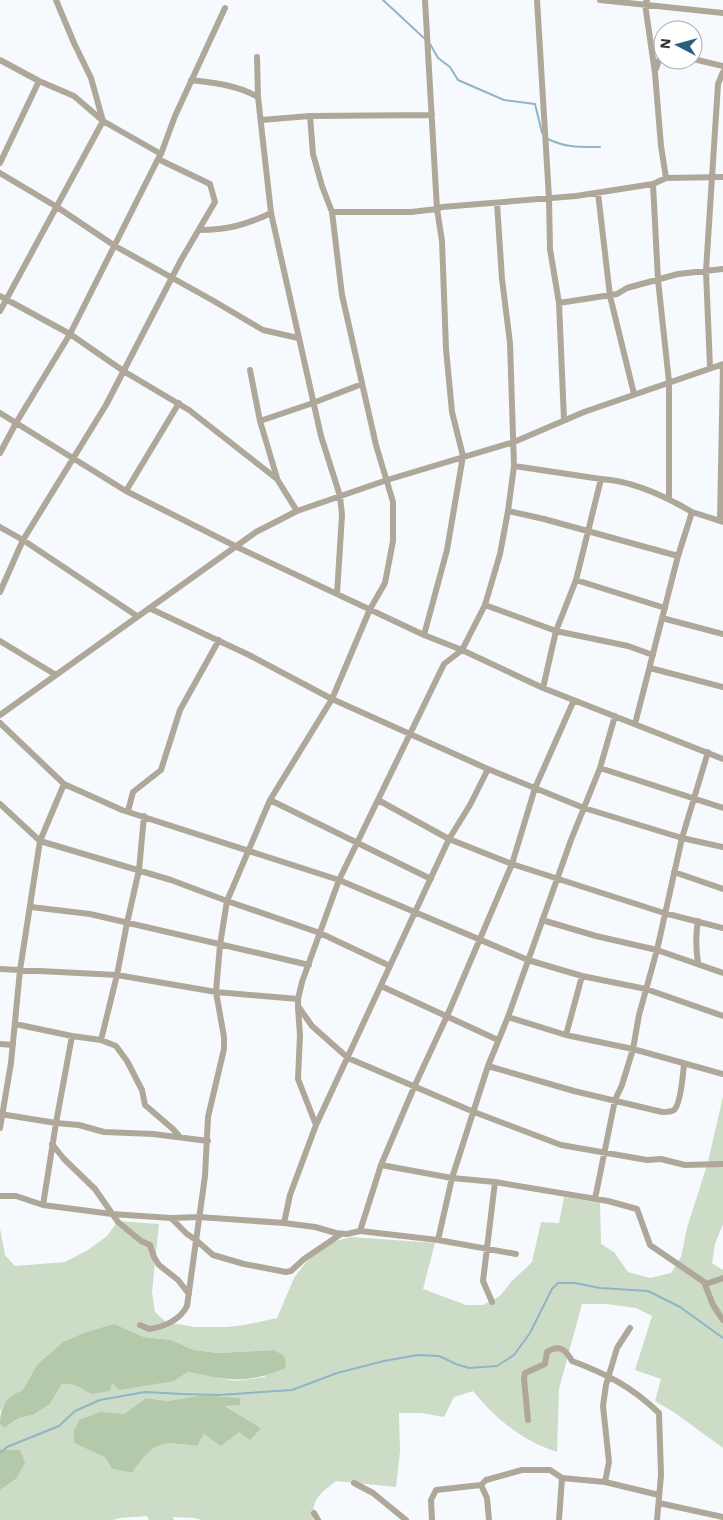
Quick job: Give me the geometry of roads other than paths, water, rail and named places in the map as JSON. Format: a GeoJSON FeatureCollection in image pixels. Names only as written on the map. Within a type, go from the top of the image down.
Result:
{"type":"FeatureCollection","features":[{"type":"Feature","properties":{"kind":"street"},"geometry":{"type":"LineString","coordinates":[[0,312],[3,298],[58,207],[102,121],[91,78],[74,44],[56,0]]}},
{"type":"Feature","properties":{"kind":"street"},"geometry":{"type":"LineString","coordinates":[[424,636],[447,550],[464,456],[452,412],[446,348],[442,241],[437,209],[425,0]]}},
{"type":"Feature","properties":{"kind":"street"},"geometry":{"type":"LineString","coordinates":[[537,0],[549,198],[550,249],[559,303],[564,420]]}},
{"type":"Feature","properties":{"kind":"street"},"geometry":{"type":"LineString","coordinates":[[600,0],[646,2],[723,13]]}},
{"type":"Feature","properties":{"kind":"street"},"geometry":{"type":"LineString","coordinates":[[646,2],[666,178]]}},
{"type":"Feature","properties":{"kind":"street"},"geometry":{"type":"LineString","coordinates":[[0,454],[16,423],[70,334],[115,246],[160,156],[175,116],[225,8]]}},
{"type":"Feature","properties":{"kind":"street"},"geometry":{"type":"LineString","coordinates":[[257,56],[258,97],[271,213],[321,436],[340,496],[342,515],[337,594]]}},
{"type":"Feature","properties":{"kind":"street"},"geometry":{"type":"LineString","coordinates":[[0,60],[39,81],[74,96],[102,121],[210,184],[215,202],[172,278],[106,406],[23,540],[0,592]]}},
{"type":"Feature","properties":{"kind":"street"},"geometry":{"type":"LineString","coordinates":[[703,61],[723,66]]}},
{"type":"Feature","properties":{"kind":"street"},"geometry":{"type":"LineString","coordinates":[[710,368],[706,271],[718,84],[723,72]]}},
{"type":"Feature","properties":{"kind":"street"},"geometry":{"type":"LineString","coordinates":[[191,80],[246,90],[258,97]]}},
{"type":"Feature","properties":{"kind":"street"},"geometry":{"type":"LineString","coordinates":[[0,163],[39,81]]}},
{"type":"Feature","properties":{"kind":"street"},"geometry":{"type":"LineString","coordinates":[[261,120],[310,116],[432,115]]}},
{"type":"Feature","properties":{"kind":"street"},"geometry":{"type":"LineString","coordinates":[[140,1325],[149,1329],[173,1321],[184,1313],[187,1306],[206,1176],[208,1117],[224,1049],[224,1037],[216,992],[220,945],[227,901],[270,800],[332,699],[370,608],[385,583],[393,540],[393,502],[376,444],[342,295],[332,212],[313,154],[310,116]]}},
{"type":"Feature","properties":{"kind":"street"},"geometry":{"type":"LineString","coordinates":[[0,173],[58,207],[115,246],[263,330],[298,338]]}},
{"type":"Feature","properties":{"kind":"street"},"geometry":{"type":"LineString","coordinates":[[332,212],[411,212],[437,209],[442,206],[497,203],[598,193],[653,184],[666,178],[723,177]]}},
{"type":"Feature","properties":{"kind":"street"},"geometry":{"type":"LineString","coordinates":[[653,184],[658,280],[669,382],[668,498]]}},
{"type":"Feature","properties":{"kind":"street"},"geometry":{"type":"LineString","coordinates":[[598,193],[610,296],[634,394]]}},
{"type":"Feature","properties":{"kind":"street"},"geometry":{"type":"LineString","coordinates":[[316,1125],[298,1079],[300,1035],[298,1003],[309,965],[339,880],[444,664],[462,650],[485,605],[500,554],[514,466],[514,442],[510,343],[502,279],[497,203]]}},
{"type":"Feature","properties":{"kind":"street"},"geometry":{"type":"LineString","coordinates":[[199,230],[234,228],[248,224],[271,213]]}},
{"type":"Feature","properties":{"kind":"street"},"geometry":{"type":"LineString","coordinates":[[559,303],[610,296],[627,288],[678,274],[723,269]]}},
{"type":"Feature","properties":{"kind":"street"},"geometry":{"type":"LineString","coordinates":[[3,298],[70,334],[125,372],[179,403],[277,479]]}},
{"type":"Feature","properties":{"kind":"street"},"geometry":{"type":"LineString","coordinates":[[0,715],[256,532],[298,511],[387,480],[514,442],[564,420],[723,364],[721,522],[692,512],[668,498],[615,480],[514,466]]}},
{"type":"Feature","properties":{"kind":"street"},"geometry":{"type":"LineString","coordinates":[[250,370],[260,421],[277,479],[298,511]]}},
{"type":"Feature","properties":{"kind":"street"},"geometry":{"type":"LineString","coordinates":[[260,421],[362,384]]}},
{"type":"Feature","properties":{"kind":"street"},"geometry":{"type":"LineString","coordinates":[[126,491],[179,403]]}},
{"type":"Feature","properties":{"kind":"street"},"geometry":{"type":"LineString","coordinates":[[0,413],[126,491],[237,547],[370,608],[424,636],[462,650],[542,688],[723,759]]}},
{"type":"Feature","properties":{"kind":"street"},"geometry":{"type":"LineString","coordinates":[[542,688],[556,631],[576,580],[601,479]]}},
{"type":"Feature","properties":{"kind":"street"},"geometry":{"type":"LineString","coordinates":[[508,511],[678,556]]}},
{"type":"Feature","properties":{"kind":"street"},"geometry":{"type":"LineString","coordinates":[[635,724],[678,556],[692,512]]}},
{"type":"Feature","properties":{"kind":"street"},"geometry":{"type":"LineString","coordinates":[[0,527],[23,540],[136,616]]}},
{"type":"Feature","properties":{"kind":"street"},"geometry":{"type":"LineString","coordinates":[[576,580],[665,608]]}},
{"type":"Feature","properties":{"kind":"street"},"geometry":{"type":"LineString","coordinates":[[485,605],[556,631],[628,646],[653,655]]}},
{"type":"Feature","properties":{"kind":"street"},"geometry":{"type":"LineString","coordinates":[[148,608],[218,640],[332,699],[488,770],[584,808],[682,838],[723,848]]}},
{"type":"Feature","properties":{"kind":"street"},"geometry":{"type":"LineString","coordinates":[[662,618],[723,634]]}},
{"type":"Feature","properties":{"kind":"street"},"geometry":{"type":"LineString","coordinates":[[128,811],[133,792],[161,770],[180,710],[218,640]]}},
{"type":"Feature","properties":{"kind":"street"},"geometry":{"type":"LineString","coordinates":[[0,641],[56,675]]}},
{"type":"Feature","properties":{"kind":"street"},"geometry":{"type":"LineString","coordinates":[[650,668],[723,687]]}},
{"type":"Feature","properties":{"kind":"street"},"geometry":{"type":"LineString","coordinates":[[360,1231],[381,1165],[414,1085],[447,1016],[512,864],[535,788],[574,700]]}},
{"type":"Feature","properties":{"kind":"street"},"geometry":{"type":"LineString","coordinates":[[438,1240],[452,1178],[488,1066],[600,768],[615,716]]}},
{"type":"Feature","properties":{"kind":"street"},"geometry":{"type":"LineString","coordinates":[[0,723],[64,784],[128,811],[339,880],[528,960],[582,976],[646,989],[723,1016]]}},
{"type":"Feature","properties":{"kind":"street"},"geometry":{"type":"LineString","coordinates":[[595,1199],[615,1100],[622,1085],[633,1049],[639,1014],[657,950],[682,838],[708,752]]}},
{"type":"Feature","properties":{"kind":"street"},"geometry":{"type":"LineString","coordinates":[[600,768],[723,808]]}},
{"type":"Feature","properties":{"kind":"street"},"geometry":{"type":"LineString","coordinates":[[284,1223],[290,1195],[316,1125],[449,839],[470,805],[488,770]]}},
{"type":"Feature","properties":{"kind":"street"},"geometry":{"type":"LineString","coordinates":[[0,1128],[13,1045],[20,970],[40,841],[64,784]]}},
{"type":"Feature","properties":{"kind":"street"},"geometry":{"type":"LineString","coordinates":[[270,800],[431,879]]}},
{"type":"Feature","properties":{"kind":"street"},"geometry":{"type":"LineString","coordinates":[[378,800],[449,839],[512,864],[664,913],[723,928]]}},
{"type":"Feature","properties":{"kind":"street"},"geometry":{"type":"LineString","coordinates":[[0,804],[40,841],[139,870],[320,932],[390,966]]}},
{"type":"Feature","properties":{"kind":"street"},"geometry":{"type":"LineString","coordinates":[[101,1040],[118,975],[139,870],[144,816]]}},
{"type":"Feature","properties":{"kind":"street"},"geometry":{"type":"LineString","coordinates":[[674,872],[723,889]]}},
{"type":"Feature","properties":{"kind":"street"},"geometry":{"type":"LineString","coordinates":[[31,908],[90,914],[309,965]]}},
{"type":"Feature","properties":{"kind":"street"},"geometry":{"type":"LineString","coordinates":[[542,920],[596,936],[657,950],[723,973]]}},
{"type":"Feature","properties":{"kind":"street"},"geometry":{"type":"LineString","coordinates":[[698,921],[696,933],[698,964]]}},
{"type":"Feature","properties":{"kind":"street"},"geometry":{"type":"LineString","coordinates":[[0,968],[118,975],[176,986],[298,1003]]}},
{"type":"Feature","properties":{"kind":"street"},"geometry":{"type":"LineString","coordinates":[[566,1035],[582,976]]}},
{"type":"Feature","properties":{"kind":"street"},"geometry":{"type":"LineString","coordinates":[[381,986],[498,1040]]}},
{"type":"Feature","properties":{"kind":"street"},"geometry":{"type":"LineString","coordinates":[[298,1003],[312,1026],[348,1058],[474,1112],[561,1145],[647,1160],[661,1159],[685,1165],[723,1164]]}},
{"type":"Feature","properties":{"kind":"street"},"geometry":{"type":"LineString","coordinates":[[508,1017],[566,1035],[633,1049],[723,1074]]}},
{"type":"Feature","properties":{"kind":"street"},"geometry":{"type":"LineString","coordinates":[[15,1024],[101,1040],[116,1046],[127,1061],[142,1090],[145,1105],[173,1128],[179,1136]]}},
{"type":"Feature","properties":{"kind":"street"},"geometry":{"type":"LineString","coordinates":[[44,1205],[52,1144],[72,1036]]}},
{"type":"Feature","properties":{"kind":"street"},"geometry":{"type":"LineString","coordinates":[[0,1044],[13,1045]]}},
{"type":"Feature","properties":{"kind":"street"},"geometry":{"type":"LineString","coordinates":[[488,1066],[574,1091],[662,1112],[671,1112],[676,1109],[678,1102],[684,1064]]}},
{"type":"Feature","properties":{"kind":"street"},"geometry":{"type":"LineString","coordinates":[[1,1114],[79,1125],[104,1132],[179,1136],[208,1141]]}},
{"type":"Feature","properties":{"kind":"street"},"geometry":{"type":"LineString","coordinates":[[52,1144],[64,1159],[95,1189],[112,1214],[127,1230],[140,1240],[150,1244],[158,1265],[178,1280],[189,1294]]}},
{"type":"Feature","properties":{"kind":"street"},"geometry":{"type":"LineString","coordinates":[[381,1165],[452,1178],[495,1182],[595,1199],[637,1209],[650,1245],[706,1284],[713,1305],[723,1320]]}},
{"type":"Feature","properties":{"kind":"street"},"geometry":{"type":"LineString","coordinates":[[492,1302],[483,1281],[495,1182]]}},
{"type":"Feature","properties":{"kind":"street"},"geometry":{"type":"LineString","coordinates":[[0,1196],[16,1196],[44,1205],[112,1214],[171,1218],[199,1217],[284,1223],[315,1227],[341,1234],[360,1231],[438,1240],[516,1254]]}},
{"type":"Feature","properties":{"kind":"street"},"geometry":{"type":"LineString","coordinates":[[171,1218],[187,1234],[219,1258],[286,1272],[292,1271],[304,1259],[341,1234]]}},
{"type":"Feature","properties":{"kind":"street"},"geometry":{"type":"LineString","coordinates":[[706,1284],[723,1278]]}},
{"type":"Feature","properties":{"kind":"street"},"geometry":{"type":"LineString","coordinates":[[606,1482],[609,1462],[603,1406],[607,1377],[617,1348],[630,1328]]}},
{"type":"Feature","properties":{"kind":"street"},"geometry":{"type":"LineString","coordinates":[[528,1420],[524,1378],[526,1373],[545,1364],[549,1350],[560,1348],[569,1353],[572,1361],[621,1383],[642,1396],[659,1413],[661,1475],[658,1520]]}},
{"type":"Feature","properties":{"kind":"street"},"geometry":{"type":"LineString","coordinates":[[432,1520],[431,1500],[436,1490],[481,1485],[486,1480],[522,1470],[550,1470],[562,1478],[606,1482],[659,1495]]}},
{"type":"Feature","properties":{"kind":"street"},"geometry":{"type":"LineString","coordinates":[[559,1520],[562,1478]]}},
{"type":"Feature","properties":{"kind":"street"},"geometry":{"type":"LineString","coordinates":[[354,1483],[373,1493],[406,1520]]}},
{"type":"Feature","properties":{"kind":"street"},"geometry":{"type":"LineString","coordinates":[[481,1485],[487,1498],[489,1520]]}},
{"type":"Feature","properties":{"kind":"street"},"geometry":{"type":"LineString","coordinates":[[659,1503],[723,1517]]}},
{"type":"Feature","properties":{"kind":"street"},"geometry":{"type":"LineString","coordinates":[[314,1512],[318,1520]]}},
{"type":"Feature","properties":{"kind":"waterway"},"geometry":{"type":"LineString","coordinates":[[383,0],[425,39]]}},
{"type":"Feature","properties":{"kind":"waterway"},"geometry":{"type":"LineString","coordinates":[[430,44],[438,58],[450,67],[458,80],[504,100],[535,104],[542,133]]}},
{"type":"Feature","properties":{"kind":"waterway"},"geometry":{"type":"LineString","coordinates":[[548,139],[579,147],[600,147]]}},
{"type":"Feature","properties":{"kind":"waterway"},"geometry":{"type":"LineString","coordinates":[[0,1453],[7,1447],[59,1426],[75,1411],[100,1400],[145,1392],[219,1395],[292,1390],[337,1373],[384,1361],[418,1355],[439,1356],[469,1368],[497,1366],[514,1355],[530,1333],[552,1289],[558,1283],[575,1283],[600,1288],[648,1291],[680,1307],[723,1338]]}}]}
